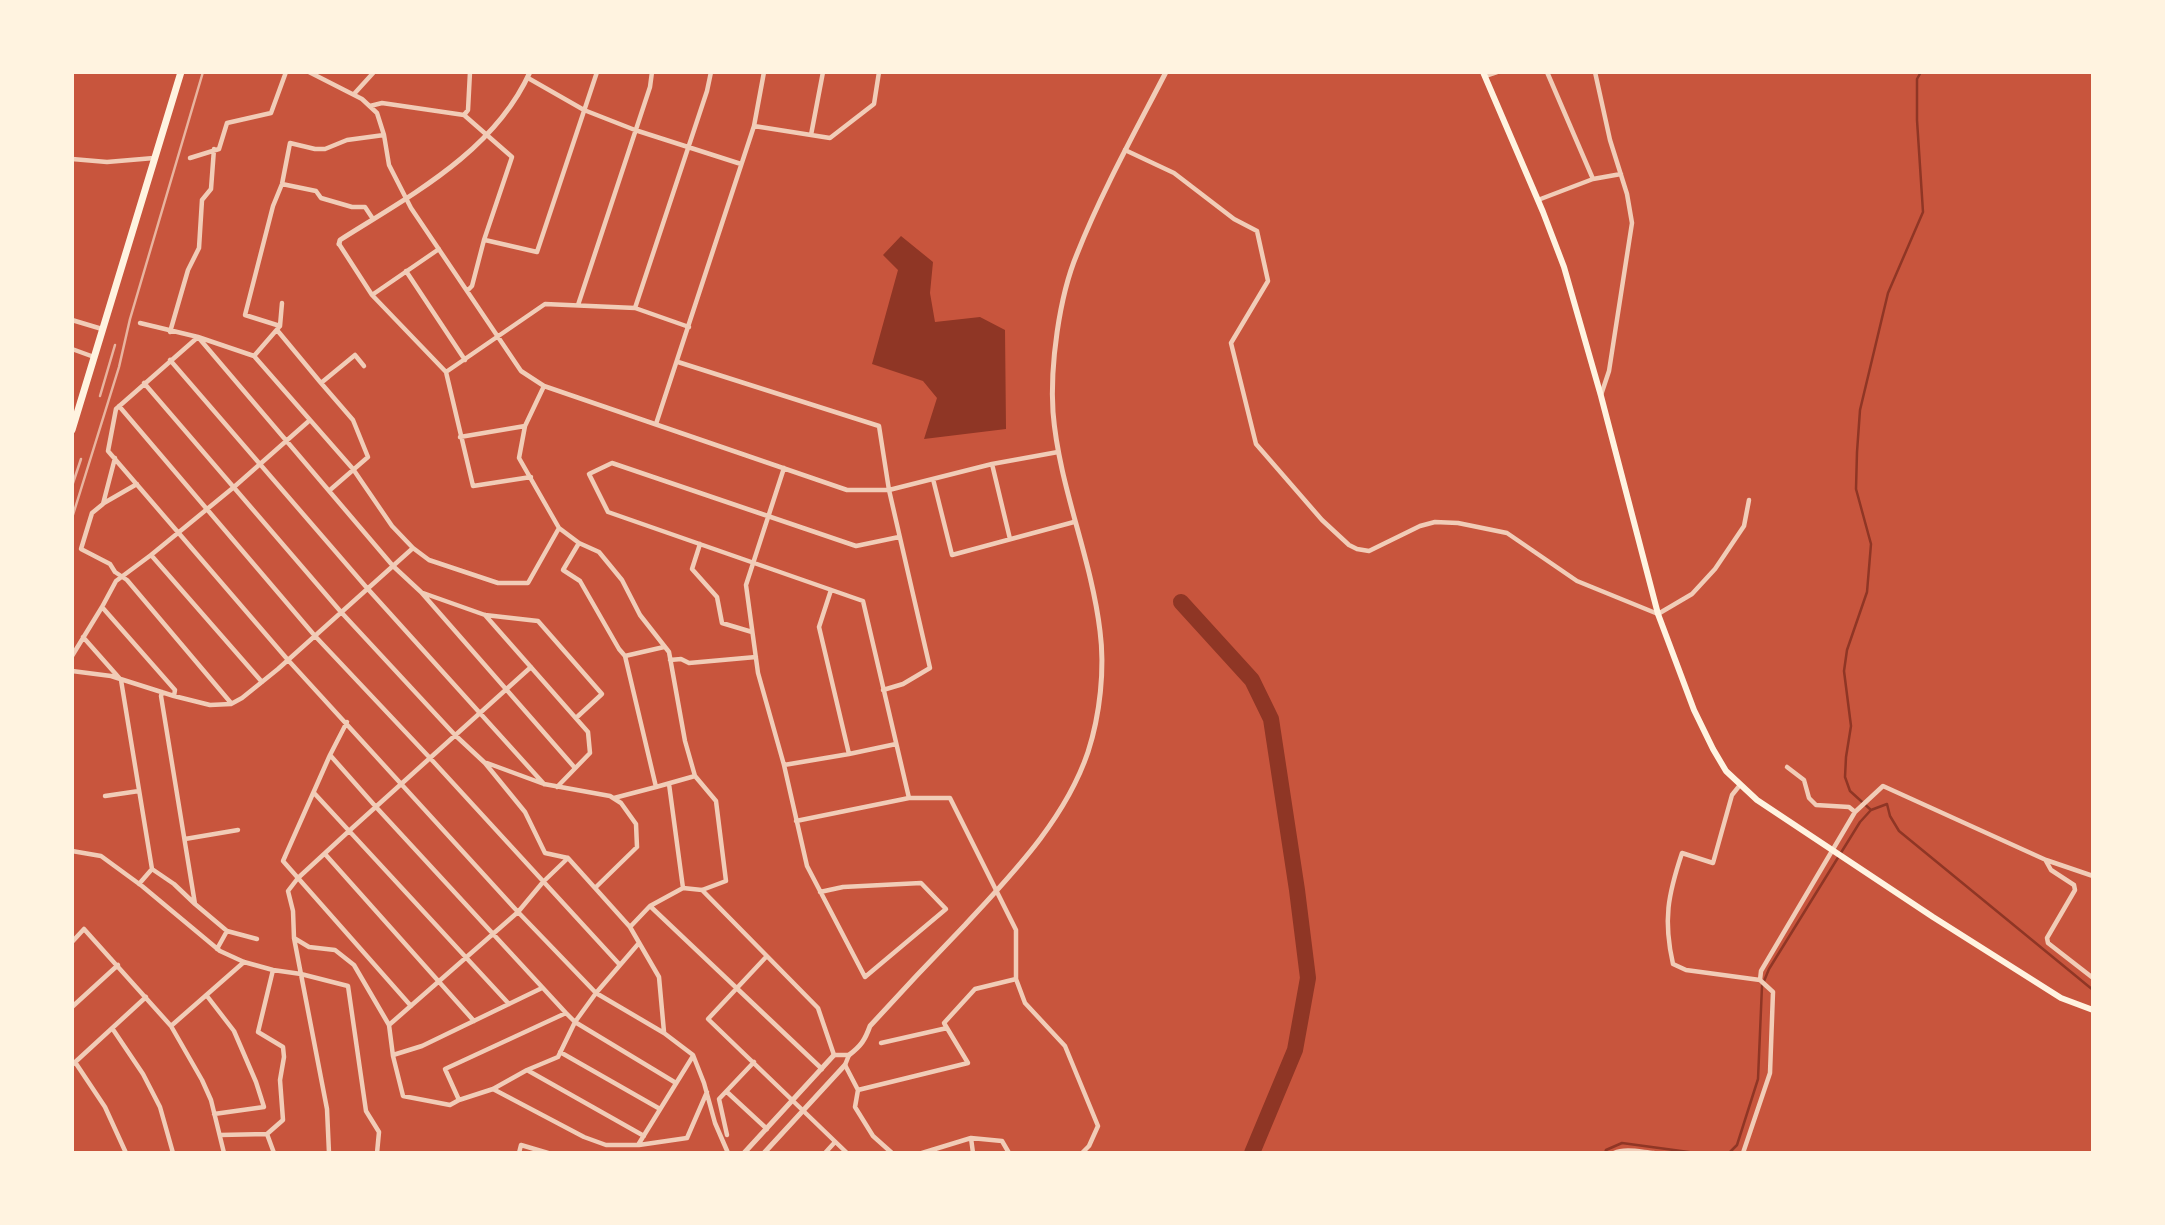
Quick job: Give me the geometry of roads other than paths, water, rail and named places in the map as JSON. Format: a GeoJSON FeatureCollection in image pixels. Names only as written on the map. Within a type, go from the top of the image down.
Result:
{"type":"FeatureCollection","features":[{"type":"Feature","properties":{"kind":"highway"},"geometry":{"type":"LineString","coordinates":[[72,430],[181,72]]}},
{"type":"Feature","properties":{"kind":"main road"},"geometry":{"type":"LineString","coordinates":[[1484,74],[1564,267],[1658,614],[1694,710],[1726,771],[1758,800],[2026,977],[2062,998],[2093,1010]]}},
{"type":"Feature","properties":{"kind":"street"},"geometry":{"type":"LineString","coordinates":[[190,158],[219,149],[227,123],[271,113],[286,72]]}},
{"type":"Feature","properties":{"kind":"street"},"geometry":{"type":"LineString","coordinates":[[310,72],[354,94],[377,113],[389,165],[406,198],[521,371],[544,386],[848,489],[889,490],[992,464],[1058,452]]}},
{"type":"Feature","properties":{"kind":"street"},"geometry":{"type":"LineString","coordinates":[[354,94],[374,72]]}},
{"type":"Feature","properties":{"kind":"street"},"geometry":{"type":"LineString","coordinates":[[464,115],[468,110],[470,72]]}},
{"type":"Feature","properties":{"kind":"street"},"geometry":{"type":"LineString","coordinates":[[484,240],[537,253],[597,72]]}},
{"type":"Feature","properties":{"kind":"street"},"geometry":{"type":"LineString","coordinates":[[578,305],[652,72]]}},
{"type":"Feature","properties":{"kind":"street"},"geometry":{"type":"LineString","coordinates":[[635,307],[711,72]]}},
{"type":"Feature","properties":{"kind":"street"},"geometry":{"type":"LineString","coordinates":[[656,424],[754,126],[764,72]]}},
{"type":"Feature","properties":{"kind":"street"},"geometry":{"type":"LineString","coordinates":[[811,135],[823,72]]}},
{"type":"Feature","properties":{"kind":"street"},"geometry":{"type":"LineString","coordinates":[[754,126],[830,138],[874,104],[879,72]]}},
{"type":"Feature","properties":{"kind":"street"},"geometry":{"type":"LineString","coordinates":[[764,1153],[845,1065],[849,1055],[862,1046],[870,1026],[997,891],[1049,827],[1071,791],[1087,753],[1097,717],[1101,633],[1058,452],[1053,409],[1055,353],[1063,302],[1076,256],[1125,150],[1166,72]]}},
{"type":"Feature","properties":{"kind":"street"},"geometry":{"type":"LineString","coordinates":[[1484,74],[1497,72]]}},
{"type":"Feature","properties":{"kind":"street"},"geometry":{"type":"LineString","coordinates":[[1546,72],[1592,178]]}},
{"type":"Feature","properties":{"kind":"street"},"geometry":{"type":"LineString","coordinates":[[1595,72],[1632,223],[1609,371],[1601,396]]}},
{"type":"Feature","properties":{"kind":"street"},"geometry":{"type":"LineString","coordinates":[[531,477],[473,486],[446,372],[372,295],[339,244],[340,240],[466,156],[488,135],[510,107],[529,75],[584,110],[635,130],[741,164]]}},
{"type":"Feature","properties":{"kind":"street"},"geometry":{"type":"LineString","coordinates":[[370,106],[382,103],[464,115],[512,157],[484,240],[472,286],[467,292]]}},
{"type":"Feature","properties":{"kind":"street"},"geometry":{"type":"LineString","coordinates":[[330,490],[368,457],[353,420],[279,328],[245,315],[273,206],[282,184],[290,143],[325,149],[347,141],[384,135]]}},
{"type":"Feature","properties":{"kind":"street"},"geometry":{"type":"LineString","coordinates":[[170,332],[188,270],[199,248],[202,200],[211,189],[214,149]]}},
{"type":"Feature","properties":{"kind":"street"},"geometry":{"type":"LineString","coordinates":[[1125,150],[1174,173],[1234,219],[1258,231],[1268,281],[1231,343],[1256,444],[1322,520],[1357,550],[1369,551],[1435,522],[1458,523],[1507,533],[1577,581],[1658,614],[1692,594],[1715,569],[1744,526],[1749,500]]}},
{"type":"Feature","properties":{"kind":"street"},"geometry":{"type":"LineString","coordinates":[[72,159],[107,162],[154,158]]}},
{"type":"Feature","properties":{"kind":"street"},"geometry":{"type":"LineString","coordinates":[[1538,200],[1592,178],[1620,174]]}},
{"type":"Feature","properties":{"kind":"street"},"geometry":{"type":"LineString","coordinates":[[282,184],[316,191],[321,198],[352,207],[365,207],[373,219]]}},
{"type":"Feature","properties":{"kind":"street"},"geometry":{"type":"LineString","coordinates":[[372,295],[439,249]]}},
{"type":"Feature","properties":{"kind":"street"},"geometry":{"type":"LineString","coordinates":[[406,271],[465,360]]}},
{"type":"Feature","properties":{"kind":"street"},"geometry":{"type":"LineString","coordinates":[[254,356],[279,328],[282,303]]}},
{"type":"Feature","properties":{"kind":"street"},"geometry":{"type":"LineString","coordinates":[[446,372],[545,304],[635,307],[689,327]]}},
{"type":"Feature","properties":{"kind":"street"},"geometry":{"type":"LineString","coordinates":[[72,320],[103,329]]}},
{"type":"Feature","properties":{"kind":"street"},"geometry":{"type":"LineString","coordinates":[[140,323],[198,337],[254,356],[353,469],[392,526],[429,560],[498,583],[528,583],[559,528]]}},
{"type":"Feature","properties":{"kind":"street"},"geometry":{"type":"LineString","coordinates":[[198,337],[116,409],[108,451],[288,660],[518,912],[596,993],[664,1033],[693,1055],[728,1153]]}},
{"type":"Feature","properties":{"kind":"street"},"geometry":{"type":"LineString","coordinates":[[198,337],[393,566],[421,592],[575,768]]}},
{"type":"Feature","properties":{"kind":"street"},"geometry":{"type":"LineString","coordinates":[[72,349],[94,357]]}},
{"type":"Feature","properties":{"kind":"street"},"geometry":{"type":"LineString","coordinates":[[321,383],[355,355],[365,366]]}},
{"type":"Feature","properties":{"kind":"street"},"geometry":{"type":"LineString","coordinates":[[170,360],[367,588],[544,785]]}},
{"type":"Feature","properties":{"kind":"street"},"geometry":{"type":"LineString","coordinates":[[678,362],[878,426],[899,537],[930,668],[903,684],[883,690]]}},
{"type":"Feature","properties":{"kind":"street"},"geometry":{"type":"LineString","coordinates":[[144,383],[341,612],[455,735],[485,762],[525,812],[545,853],[568,858],[630,927],[659,977],[664,1033]]}},
{"type":"Feature","properties":{"kind":"street"},"geometry":{"type":"LineString","coordinates":[[544,386],[525,426],[519,458],[559,528],[579,543],[599,552],[622,580],[640,615],[669,652],[685,741],[695,776],[716,801],[726,881],[702,890],[683,888],[650,906],[630,927]]}},
{"type":"Feature","properties":{"kind":"street"},"geometry":{"type":"LineString","coordinates":[[119,406],[315,636],[620,965]]}},
{"type":"Feature","properties":{"kind":"street"},"geometry":{"type":"LineString","coordinates":[[72,656],[112,585],[179,532],[310,420]]}},
{"type":"Feature","properties":{"kind":"street"},"geometry":{"type":"LineString","coordinates":[[460,437],[525,426]]}},
{"type":"Feature","properties":{"kind":"street"},"geometry":{"type":"LineString","coordinates":[[103,504],[115,458]]}},
{"type":"Feature","properties":{"kind":"street"},"geometry":{"type":"LineString","coordinates":[[899,537],[856,546],[612,463],[589,474],[608,512],[863,601],[909,798]]}},
{"type":"Feature","properties":{"kind":"street"},"geometry":{"type":"LineString","coordinates":[[992,464],[1010,539]]}},
{"type":"Feature","properties":{"kind":"street"},"geometry":{"type":"LineString","coordinates":[[784,468],[746,584],[758,673],[784,765],[807,866],[820,892],[866,977],[946,909],[921,883],[843,887],[820,892]]}},
{"type":"Feature","properties":{"kind":"street"},"geometry":{"type":"LineString","coordinates":[[933,479],[952,555],[1074,522]]}},
{"type":"Feature","properties":{"kind":"street"},"geometry":{"type":"LineString","coordinates":[[137,484],[92,513],[81,549],[110,564],[231,704]]}},
{"type":"Feature","properties":{"kind":"street"},"geometry":{"type":"LineString","coordinates":[[579,543],[563,570],[580,581],[625,656],[656,787]]}},
{"type":"Feature","properties":{"kind":"street"},"geometry":{"type":"LineString","coordinates":[[700,544],[692,569],[717,597],[722,623],[752,632]]}},
{"type":"Feature","properties":{"kind":"street"},"geometry":{"type":"LineString","coordinates":[[72,671],[111,676],[210,705],[231,704],[288,660],[414,548]]}},
{"type":"Feature","properties":{"kind":"street"},"geometry":{"type":"LineString","coordinates":[[151,555],[262,682]]}},
{"type":"Feature","properties":{"kind":"street"},"geometry":{"type":"LineString","coordinates":[[831,590],[819,626],[849,754]]}},
{"type":"Feature","properties":{"kind":"street"},"geometry":{"type":"LineString","coordinates":[[421,592],[485,615],[538,621],[602,694],[576,718]]}},
{"type":"Feature","properties":{"kind":"street"},"geometry":{"type":"LineString","coordinates":[[102,607],[175,690],[174,696]]}},
{"type":"Feature","properties":{"kind":"street"},"geometry":{"type":"LineString","coordinates":[[485,615],[588,732],[590,753],[556,788]]}},
{"type":"Feature","properties":{"kind":"street"},"geometry":{"type":"LineString","coordinates":[[83,637],[121,680],[152,870],[173,884],[228,931],[257,939]]}},
{"type":"Feature","properties":{"kind":"street"},"geometry":{"type":"LineString","coordinates":[[625,656],[663,647]]}},
{"type":"Feature","properties":{"kind":"street"},"geometry":{"type":"LineString","coordinates":[[670,660],[681,659],[689,663],[756,657]]}},
{"type":"Feature","properties":{"kind":"street"},"geometry":{"type":"LineString","coordinates":[[329,1153],[327,1109],[294,938],[293,911],[288,891],[298,878],[531,667]]}},
{"type":"Feature","properties":{"kind":"street"},"geometry":{"type":"LineString","coordinates":[[162,692],[195,904]]}},
{"type":"Feature","properties":{"kind":"street"},"geometry":{"type":"LineString","coordinates":[[347,722],[283,861],[411,1006]]}},
{"type":"Feature","properties":{"kind":"street"},"geometry":{"type":"LineString","coordinates":[[784,765],[896,744]]}},
{"type":"Feature","properties":{"kind":"street"},"geometry":{"type":"LineString","coordinates":[[330,755],[575,1022],[676,1083]]}},
{"type":"Feature","properties":{"kind":"street"},"geometry":{"type":"LineString","coordinates":[[485,762],[544,785],[610,796],[621,803],[636,824],[637,848],[595,888]]}},
{"type":"Feature","properties":{"kind":"street"},"geometry":{"type":"LineString","coordinates":[[1787,767],[1804,780],[1810,798],[1816,804],[1857,809]]}},
{"type":"Feature","properties":{"kind":"street"},"geometry":{"type":"LineString","coordinates":[[614,798],[695,776]]}},
{"type":"Feature","properties":{"kind":"street"},"geometry":{"type":"LineString","coordinates":[[669,784],[683,888]]}},
{"type":"Feature","properties":{"kind":"street"},"geometry":{"type":"LineString","coordinates":[[1740,785],[1732,795],[1713,863],[1682,853],[1670,887],[1667,916],[1668,943],[1673,964],[1686,971],[1760,980],[1773,992],[1770,1073],[1743,1153]]}},
{"type":"Feature","properties":{"kind":"street"},"geometry":{"type":"LineString","coordinates":[[1760,980],[1761,971],[1857,809],[1883,786],[2046,860],[2093,876]]}},
{"type":"Feature","properties":{"kind":"street"},"geometry":{"type":"LineString","coordinates":[[106,796],[139,791]]}},
{"type":"Feature","properties":{"kind":"street"},"geometry":{"type":"LineString","coordinates":[[315,794],[509,1004]]}},
{"type":"Feature","properties":{"kind":"street"},"geometry":{"type":"LineString","coordinates":[[796,821],[909,798],[950,798],[1016,930],[1016,979],[1025,1003],[1065,1046],[1098,1126],[1089,1146],[1082,1153]]}},
{"type":"Feature","properties":{"kind":"street"},"geometry":{"type":"LineString","coordinates":[[185,839],[238,830]]}},
{"type":"Feature","properties":{"kind":"street"},"geometry":{"type":"LineString","coordinates":[[72,851],[101,856],[217,949],[244,962],[348,986],[366,1111],[379,1132],[377,1153]]}},
{"type":"Feature","properties":{"kind":"street"},"geometry":{"type":"LineString","coordinates":[[325,854],[474,1021]]}},
{"type":"Feature","properties":{"kind":"street"},"geometry":{"type":"LineString","coordinates":[[389,1024],[518,912],[542,882],[568,858]]}},
{"type":"Feature","properties":{"kind":"street"},"geometry":{"type":"LineString","coordinates":[[2046,860],[2051,870],[2074,885],[2075,890],[2047,938],[2048,943],[2093,978]]}},
{"type":"Feature","properties":{"kind":"street"},"geometry":{"type":"LineString","coordinates":[[139,884],[152,870]]}},
{"type":"Feature","properties":{"kind":"street"},"geometry":{"type":"LineString","coordinates":[[702,890],[818,1008],[834,1055]]}},
{"type":"Feature","properties":{"kind":"street"},"geometry":{"type":"LineString","coordinates":[[650,906],[822,1069]]}},
{"type":"Feature","properties":{"kind":"street"},"geometry":{"type":"LineString","coordinates":[[72,942],[84,929],[171,1026],[202,1080],[224,1153]]}},
{"type":"Feature","properties":{"kind":"street"},"geometry":{"type":"LineString","coordinates":[[217,949],[228,931]]}},
{"type":"Feature","properties":{"kind":"street"},"geometry":{"type":"LineString","coordinates":[[294,938],[309,947],[335,950],[354,965],[389,1024],[393,1056],[403,1096],[450,1105],[493,1089],[558,1057],[575,1022],[639,943]]}},
{"type":"Feature","properties":{"kind":"street"},"geometry":{"type":"LineString","coordinates":[[766,957],[708,1019],[847,1153]]}},
{"type":"Feature","properties":{"kind":"street"},"geometry":{"type":"LineString","coordinates":[[171,1026],[244,962]]}},
{"type":"Feature","properties":{"kind":"street"},"geometry":{"type":"LineString","coordinates":[[72,1007],[118,965]]}},
{"type":"Feature","properties":{"kind":"street"},"geometry":{"type":"LineString","coordinates":[[219,1135],[267,1135],[283,1120],[280,1080],[283,1047],[258,1032],[273,970]]}},
{"type":"Feature","properties":{"kind":"street"},"geometry":{"type":"LineString","coordinates":[[858,1090],[968,1063],[944,1023],[975,989],[1016,979]]}},
{"type":"Feature","properties":{"kind":"street"},"geometry":{"type":"LineString","coordinates":[[393,1056],[422,1046],[542,988]]}},
{"type":"Feature","properties":{"kind":"street"},"geometry":{"type":"LineString","coordinates":[[207,996],[234,1031],[264,1107],[214,1114]]}},
{"type":"Feature","properties":{"kind":"street"},"geometry":{"type":"LineString","coordinates":[[126,1153],[106,1107],[74,1063],[146,997]]}},
{"type":"Feature","properties":{"kind":"street"},"geometry":{"type":"LineString","coordinates":[[459,1100],[445,1069],[566,1013]]}},
{"type":"Feature","properties":{"kind":"street"},"geometry":{"type":"LineString","coordinates":[[113,1028],[143,1074],[160,1107],[173,1153]]}},
{"type":"Feature","properties":{"kind":"street"},"geometry":{"type":"LineString","coordinates":[[881,1043],[947,1028]]}},
{"type":"Feature","properties":{"kind":"street"},"geometry":{"type":"LineString","coordinates":[[560,1052],[660,1109]]}},
{"type":"Feature","properties":{"kind":"street"},"geometry":{"type":"LineString","coordinates":[[638,1145],[693,1055]]}},
{"type":"Feature","properties":{"kind":"street"},"geometry":{"type":"LineString","coordinates":[[744,1153],[834,1055],[849,1055]]}},
{"type":"Feature","properties":{"kind":"street"},"geometry":{"type":"LineString","coordinates":[[727,1135],[719,1099],[754,1062]]}},
{"type":"Feature","properties":{"kind":"street"},"geometry":{"type":"LineString","coordinates":[[845,1065],[858,1090],[855,1107],[873,1136],[892,1153]]}},
{"type":"Feature","properties":{"kind":"street"},"geometry":{"type":"LineString","coordinates":[[527,1070],[644,1136]]}},
{"type":"Feature","properties":{"kind":"street"},"geometry":{"type":"LineString","coordinates":[[493,1089],[584,1137],[606,1145],[638,1145],[687,1138],[707,1092]]}},
{"type":"Feature","properties":{"kind":"street"},"geometry":{"type":"LineString","coordinates":[[727,1092],[766,1129]]}},
{"type":"Feature","properties":{"kind":"street"},"geometry":{"type":"LineString","coordinates":[[267,1135],[274,1153]]}},
{"type":"Feature","properties":{"kind":"street"},"geometry":{"type":"LineString","coordinates":[[922,1153],[971,1138],[1002,1141],[1009,1153]]}},
{"type":"Feature","properties":{"kind":"street"},"geometry":{"type":"LineString","coordinates":[[971,1138],[973,1153]]}},
{"type":"Feature","properties":{"kind":"street"},"geometry":{"type":"LineString","coordinates":[[825,1153],[835,1142]]}},
{"type":"Feature","properties":{"kind":"street"},"geometry":{"type":"LineString","coordinates":[[519,1153],[521,1145],[548,1153]]}},
{"type":"Feature","properties":{"kind":"street"},"geometry":{"type":"LineString","coordinates":[[1614,1153],[1654,1153]]}},
{"type":"Feature","properties":{"kind":"waterway"},"geometry":{"type":"LineString","coordinates":[[1871,810],[1850,791],[1845,777],[1851,726],[1844,671],[1847,650],[1867,592],[1871,544],[1856,489],[1857,452],[1860,410],[1888,293],[1923,212],[1917,120],[1917,79],[1921,72]]}},
{"type":"Feature","properties":{"kind":"waterway"},"geometry":{"type":"LineString","coordinates":[[1181,602],[1252,680],[1271,719],[1297,890],[1308,978],[1295,1050],[1252,1153]]}},
{"type":"Feature","properties":{"kind":"waterway"},"geometry":{"type":"LineString","coordinates":[[1729,1153],[1737,1145],[1758,1079],[1762,986],[1769,969],[1860,822],[1871,810],[1887,804],[1890,816],[1899,831],[2093,990]]}},
{"type":"Feature","properties":{"kind":"waterway"},"geometry":{"type":"LineString","coordinates":[[1605,1153],[1622,1143],[1696,1153]]}},
{"type":"Feature","properties":{"kind":"railway"},"geometry":{"type":"LineString","coordinates":[[72,518],[119,367],[130,319],[203,72]]}},
{"type":"Feature","properties":{"kind":"railway"},"geometry":{"type":"LineString","coordinates":[[100,396],[115,345]]}},
{"type":"Feature","properties":{"kind":"railway"},"geometry":{"type":"LineString","coordinates":[[72,486],[81,459]]}}]}
